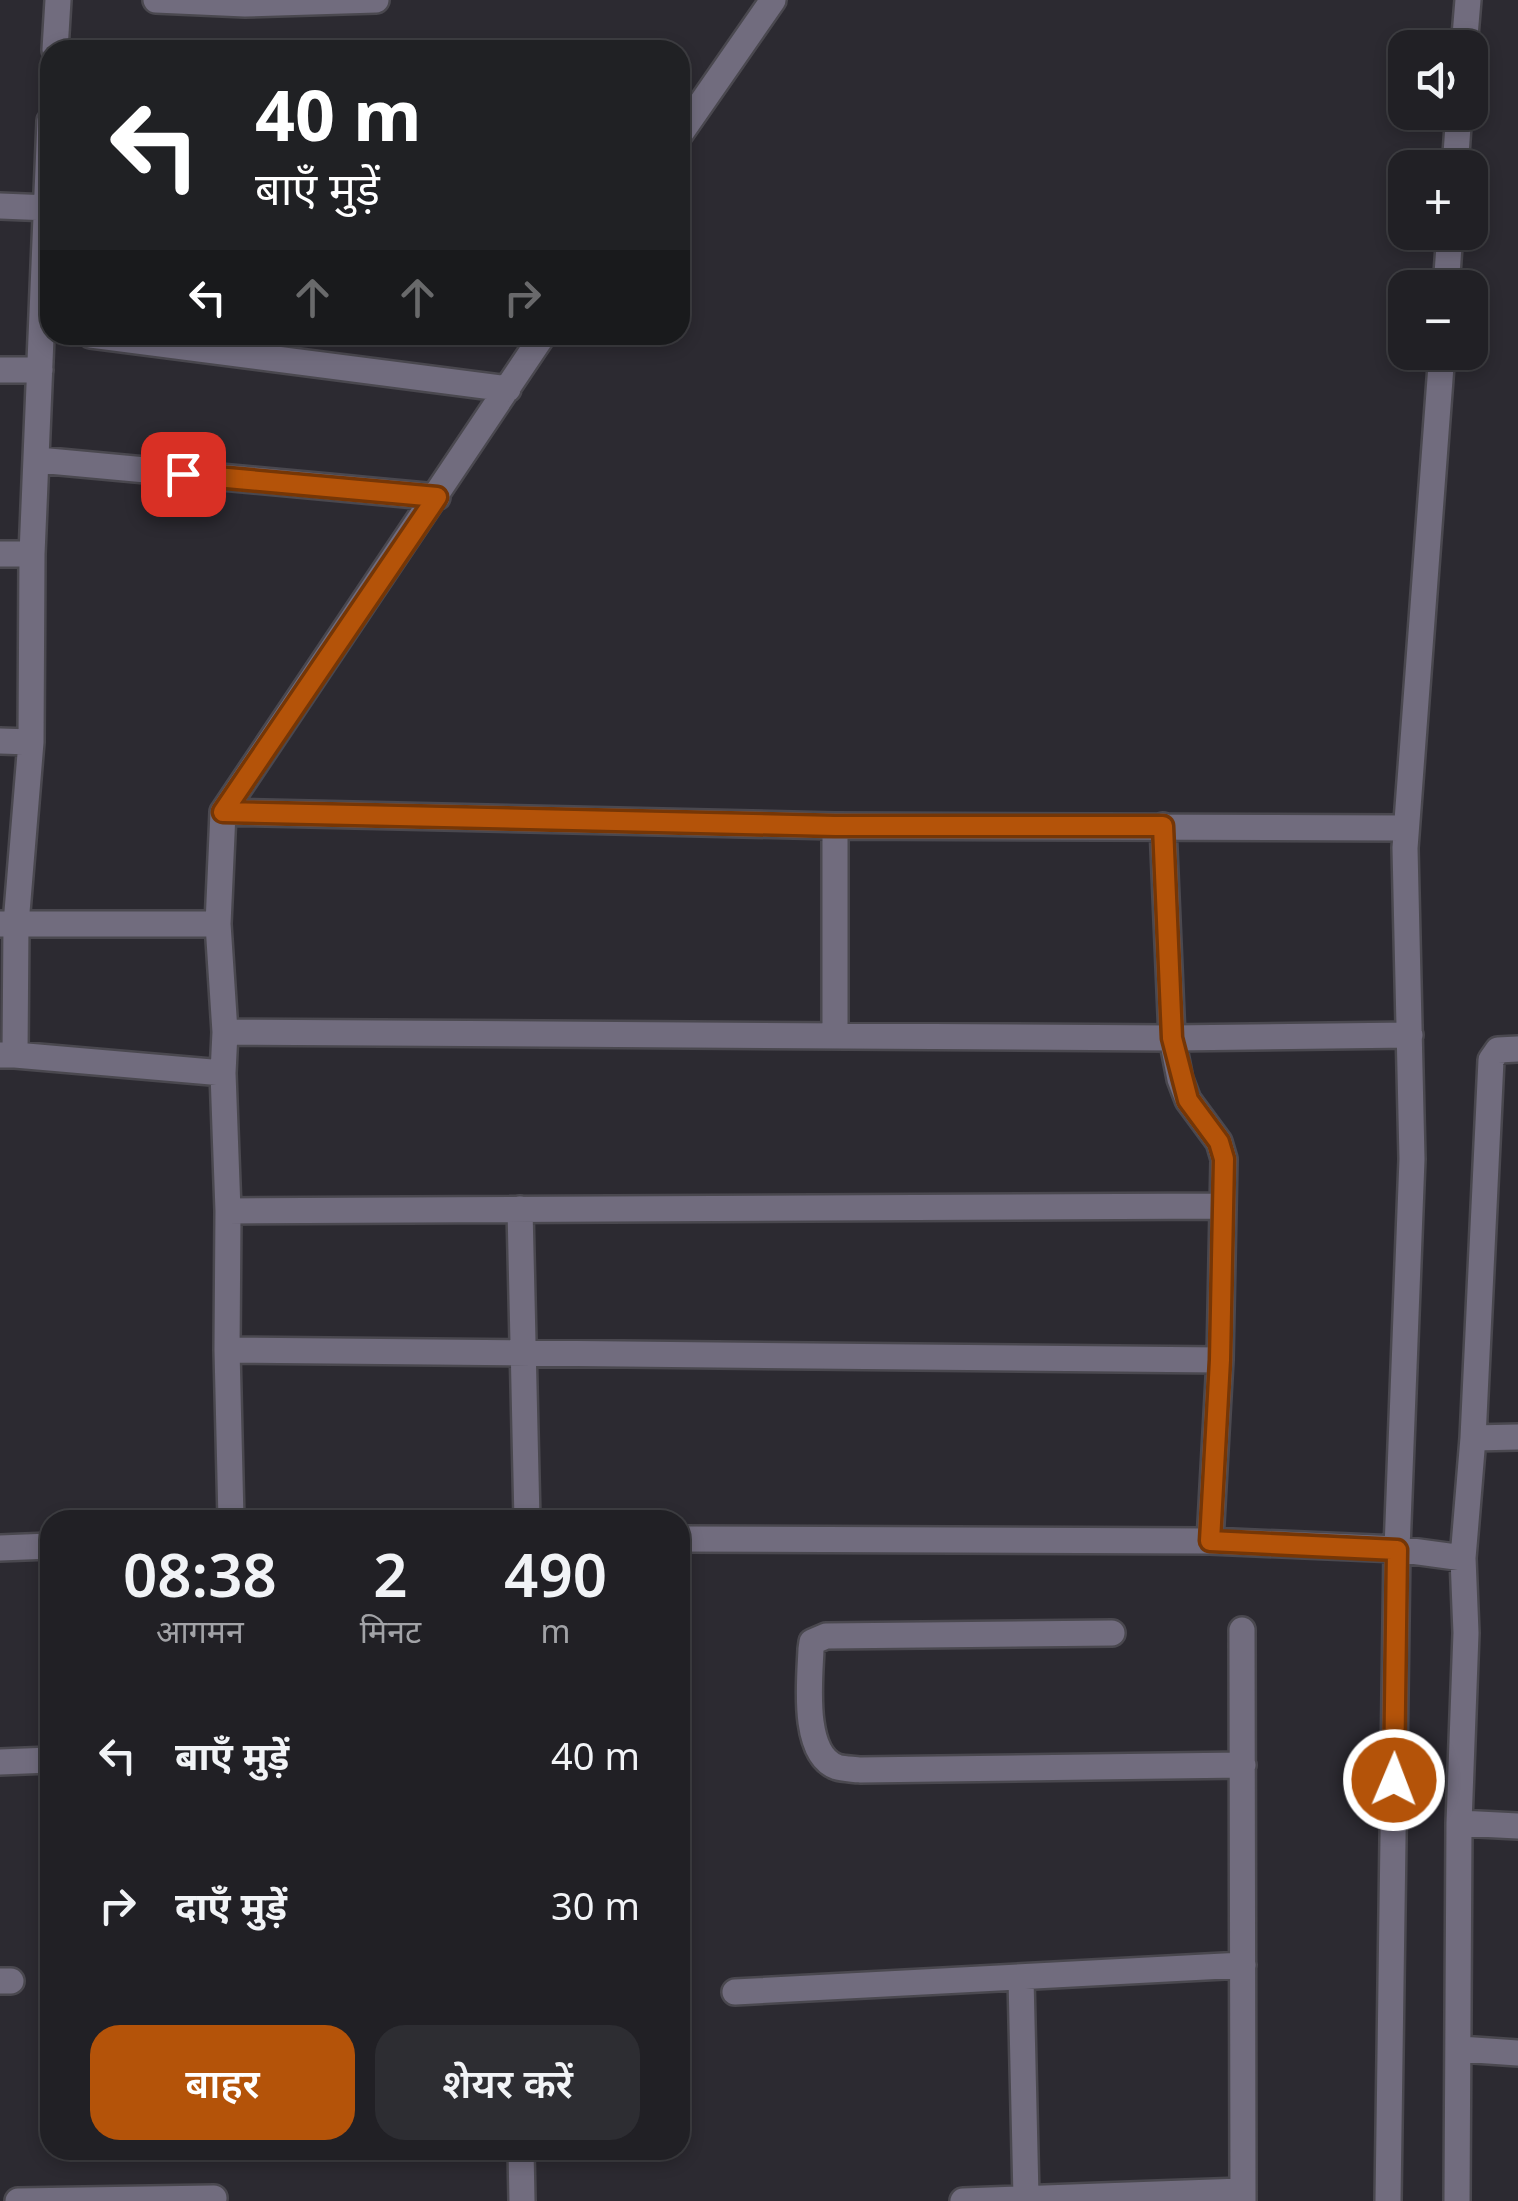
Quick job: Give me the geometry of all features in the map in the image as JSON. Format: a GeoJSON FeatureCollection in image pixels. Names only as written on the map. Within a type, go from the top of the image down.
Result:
{"type":"FeatureCollection","features":[{"type":"Feature","properties":{"kind":"street"},"geometry":{"type":"LineString","coordinates":[[56,40],[58,0]]}},
{"type":"Feature","properties":{"kind":"street"},"geometry":{"type":"LineString","coordinates":[[156,0],[244,4],[376,0]]}},
{"type":"Feature","properties":{"kind":"street"},"geometry":{"type":"LineString","coordinates":[[690,120],[773,0]]}},
{"type":"Feature","properties":{"kind":"street"},"geometry":{"type":"LineString","coordinates":[[1466,30],[1468,0]]}},
{"type":"Feature","properties":{"kind":"street"},"geometry":{"type":"LineString","coordinates":[[0,206],[40,208]]}},
{"type":"Feature","properties":{"kind":"street"},"geometry":{"type":"LineString","coordinates":[[44,345],[32,554],[31,742],[8,924],[8,1055],[222,1073]]}},
{"type":"Feature","properties":{"kind":"street"},"geometry":{"type":"LineString","coordinates":[[168,345],[508,389]]}},
{"type":"Feature","properties":{"kind":"street"},"geometry":{"type":"LineString","coordinates":[[231,1510],[228,1210],[222,1073],[225,1032],[218,924],[223,812],[537,345]]}},
{"type":"Feature","properties":{"kind":"street"},"geometry":{"type":"LineString","coordinates":[[0,370],[40,370]]}},
{"type":"Feature","properties":{"kind":"street"},"geometry":{"type":"LineString","coordinates":[[1388,2201],[1397,1550],[1412,1159],[1406,828],[1441,370]]}},
{"type":"Feature","properties":{"kind":"street"},"geometry":{"type":"LineString","coordinates":[[38,460],[437,497]]}},
{"type":"Feature","properties":{"kind":"street"},"geometry":{"type":"LineString","coordinates":[[0,554],[32,554]]}},
{"type":"Feature","properties":{"kind":"street"},"geometry":{"type":"LineString","coordinates":[[0,742],[31,742]]}},
{"type":"Feature","properties":{"kind":"street"},"geometry":{"type":"LineString","coordinates":[[223,812],[835,826],[1406,828]]}},
{"type":"Feature","properties":{"kind":"street"},"geometry":{"type":"LineString","coordinates":[[835,826],[836,1036]]}},
{"type":"Feature","properties":{"kind":"street"},"geometry":{"type":"LineString","coordinates":[[1163,826],[1172,1038],[1188,1100],[1223,1150],[1220,1360],[1210,1541]]}},
{"type":"Feature","properties":{"kind":"street"},"geometry":{"type":"LineString","coordinates":[[8,924],[218,924]]}},
{"type":"Feature","properties":{"kind":"street"},"geometry":{"type":"LineString","coordinates":[[225,1032],[1172,1038],[1410,1035]]}},
{"type":"Feature","properties":{"kind":"street"},"geometry":{"type":"LineString","coordinates":[[1457,2201],[1459,1822],[1466,1633],[1463,1558],[1473,1438],[1490,1060],[1498,1050],[1518,1050]]}},
{"type":"Feature","properties":{"kind":"street"},"geometry":{"type":"LineString","coordinates":[[228,1210],[1224,1206]]}},
{"type":"Feature","properties":{"kind":"street"},"geometry":{"type":"LineString","coordinates":[[520,1209],[527,1510]]}},
{"type":"Feature","properties":{"kind":"street"},"geometry":{"type":"LineString","coordinates":[[227,1350],[1220,1360]]}},
{"type":"Feature","properties":{"kind":"street"},"geometry":{"type":"LineString","coordinates":[[1473,1438],[1518,1437]]}},
{"type":"Feature","properties":{"kind":"street"},"geometry":{"type":"LineString","coordinates":[[690,1539],[1210,1541],[1397,1550],[1463,1558]]}},
{"type":"Feature","properties":{"kind":"street"},"geometry":{"type":"LineString","coordinates":[[0,1548],[40,1546]]}},
{"type":"Feature","properties":{"kind":"street"},"geometry":{"type":"LineString","coordinates":[[963,2201],[1242,2196],[1242,1630]]}},
{"type":"Feature","properties":{"kind":"street"},"geometry":{"type":"LineString","coordinates":[[1112,1633],[826,1636],[817,1639],[810,1649],[810,1725],[826,1760],[860,1770],[1243,1765]]}},
{"type":"Feature","properties":{"kind":"street"},"geometry":{"type":"LineString","coordinates":[[0,1762],[40,1760]]}},
{"type":"Feature","properties":{"kind":"street"},"geometry":{"type":"LineString","coordinates":[[1459,1822],[1518,1826]]}},
{"type":"Feature","properties":{"kind":"street"},"geometry":{"type":"LineString","coordinates":[[735,1992],[1243,1964]]}},
{"type":"Feature","properties":{"kind":"street"},"geometry":{"type":"LineString","coordinates":[[1022,1978],[1026,2198]]}},
{"type":"Feature","properties":{"kind":"street"},"geometry":{"type":"LineString","coordinates":[[1460,2049],[1518,2053]]}},
{"type":"Feature","properties":{"kind":"street"},"geometry":{"type":"LineString","coordinates":[[520,2160],[522,2201]]}},
{"type":"Feature","properties":{"kind":"street"},"geometry":{"type":"LineString","coordinates":[[18,2201],[214,2198]]}},
{"type":"Feature","properties":{"kind":"route"},"geometry":{"type":"LineString","coordinates":[[183,474],[437,497],[223,812],[835,826],[1163,826],[1172,1038],[1188,1100],[1219,1142],[1224,1159],[1220,1360],[1210,1541],[1397,1550],[1394,1780]]}}]}
